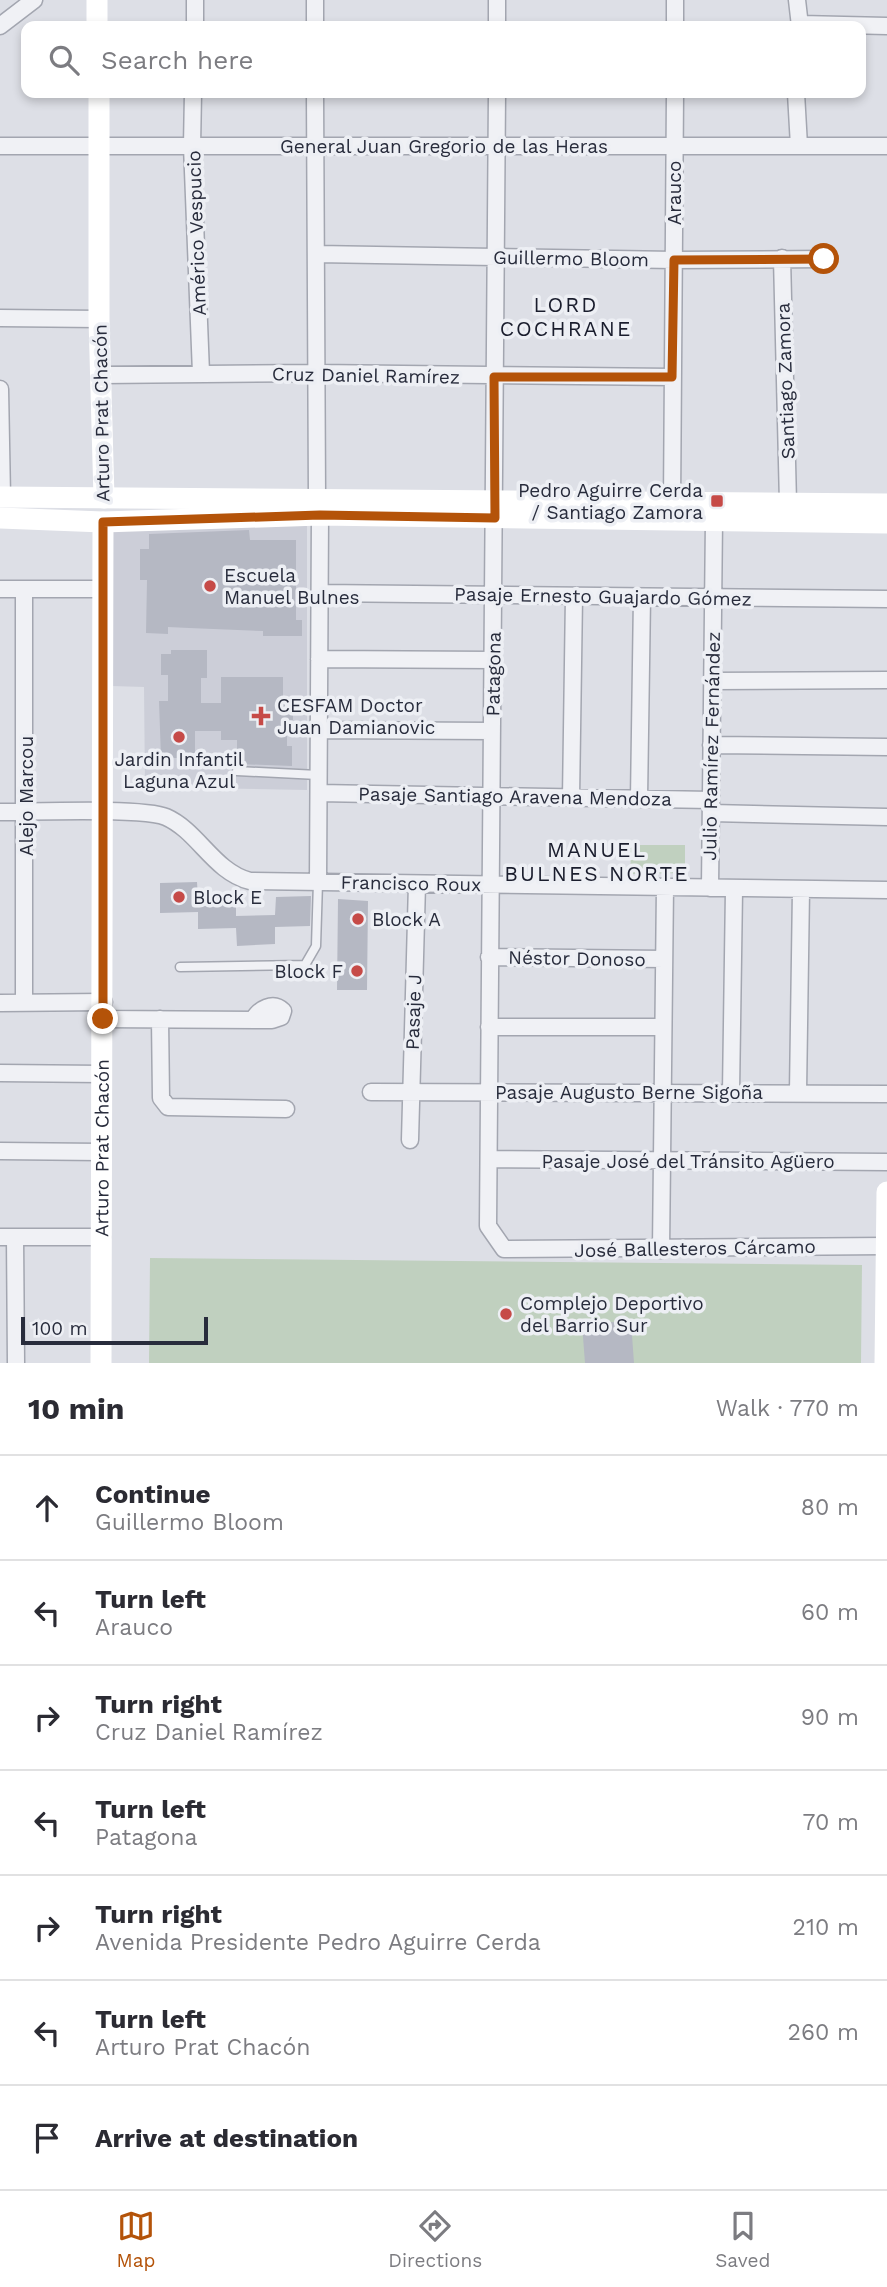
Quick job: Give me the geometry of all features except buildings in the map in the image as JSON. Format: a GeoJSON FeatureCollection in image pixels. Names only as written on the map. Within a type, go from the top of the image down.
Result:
{"type":"FeatureCollection","features":[{"type":"Feature","properties":{"kind":"main road"},"geometry":{"type":"LineString","coordinates":[[97,0],[97,21]]}},
{"type":"Feature","properties":{"kind":"main road","name":"Arturo Prat Chacón"},"geometry":{"type":"LineString","coordinates":[[99,98],[99,319],[104,498]]}},
{"type":"Feature","properties":{"kind":"main road"},"geometry":{"type":"LineString","coordinates":[[1,504],[104,498],[318,506],[495,508],[714,519],[887,523]]}},
{"type":"Feature","properties":{"kind":"main road"},"geometry":{"type":"LineString","coordinates":[[495,508],[672,503],[887,504]]}},
{"type":"Feature","properties":{"kind":"main road"},"geometry":{"type":"LineString","coordinates":[[1,504],[103,522],[318,506]]}},
{"type":"Feature","properties":{"kind":"main road","name":"Arturo Prat Chacón"},"geometry":{"type":"LineString","coordinates":[[101,1363],[104,1010],[101,589],[103,522]]}},
{"type":"Feature","properties":{"kind":"main road"},"geometry":{"type":"LineString","coordinates":[[885,1363],[887,1192]]}},
{"type":"Feature","properties":{"kind":"street"},"geometry":{"type":"LineString","coordinates":[[0,26],[34,0]]}},
{"type":"Feature","properties":{"kind":"street"},"geometry":{"type":"LineString","coordinates":[[195,0],[195,21]]}},
{"type":"Feature","properties":{"kind":"street"},"geometry":{"type":"LineString","coordinates":[[315,0],[315,21]]}},
{"type":"Feature","properties":{"kind":"street"},"geometry":{"type":"LineString","coordinates":[[497,0],[497,21]]}},
{"type":"Feature","properties":{"kind":"street"},"geometry":{"type":"LineString","coordinates":[[675,21],[676,0]]}},
{"type":"Feature","properties":{"kind":"street"},"geometry":{"type":"LineString","coordinates":[[797,0],[800,21]]}},
{"type":"Feature","properties":{"kind":"street"},"geometry":{"type":"LineString","coordinates":[[866,26],[887,26]]}},
{"type":"Feature","properties":{"kind":"street","name":"Américo Vespucio"},"geometry":{"type":"LineString","coordinates":[[193,98],[192,146],[201,373]]}},
{"type":"Feature","properties":{"kind":"street"},"geometry":{"type":"LineString","coordinates":[[315,98],[320,593],[318,882]]}},
{"type":"Feature","properties":{"kind":"street","name":"Patagona"},"geometry":{"type":"LineString","coordinates":[[497,98],[488,1226],[504,1249]]}},
{"type":"Feature","properties":{"kind":"street","name":"Arauco"},"geometry":{"type":"LineString","coordinates":[[672,503],[675,98]]}},
{"type":"Feature","properties":{"kind":"street"},"geometry":{"type":"LineString","coordinates":[[796,98],[799,146]]}},
{"type":"Feature","properties":{"kind":"street","name":"General Juan Gregorio de las Heras"},"geometry":{"type":"LineString","coordinates":[[0,146],[887,146]]}},
{"type":"Feature","properties":{"kind":"street","name":"Guillermo Bloom"},"geometry":{"type":"LineString","coordinates":[[317,254],[674,260],[824,259]]}},
{"type":"Feature","properties":{"kind":"street","name":"Santiago Zamora"},"geometry":{"type":"LineString","coordinates":[[782,258],[788,503]]}},
{"type":"Feature","properties":{"kind":"street"},"geometry":{"type":"LineString","coordinates":[[0,318],[99,319]]}},
{"type":"Feature","properties":{"kind":"street","name":"Cruz Daniel Ramírez"},"geometry":{"type":"LineString","coordinates":[[101,375],[317,373],[672,377]]}},
{"type":"Feature","properties":{"kind":"street"},"geometry":{"type":"LineString","coordinates":[[0,389],[1,504]]}},
{"type":"Feature","properties":{"kind":"street","name":"Arturo Prat Chacón"},"geometry":{"type":"LineString","coordinates":[[103,522],[104,498]]}},
{"type":"Feature","properties":{"kind":"street","name":"Julio Ramírez Fernández"},"geometry":{"type":"LineString","coordinates":[[710,888],[714,519]]}},
{"type":"Feature","properties":{"kind":"street"},"geometry":{"type":"LineString","coordinates":[[0,589],[101,589]]}},
{"type":"Feature","properties":{"kind":"street","name":"Alejo Marcou"},"geometry":{"type":"LineString","coordinates":[[24,589],[24,1003]]}},
{"type":"Feature","properties":{"kind":"street","name":"Pasaje Ernesto Guajardo Gómez"},"geometry":{"type":"LineString","coordinates":[[320,593],[887,599]]}},
{"type":"Feature","properties":{"kind":"street"},"geometry":{"type":"LineString","coordinates":[[571,797],[573,596]]}},
{"type":"Feature","properties":{"kind":"street"},"geometry":{"type":"LineString","coordinates":[[639,799],[642,597]]}},
{"type":"Feature","properties":{"kind":"street"},"geometry":{"type":"LineString","coordinates":[[319,659],[493,660]]}},
{"type":"Feature","properties":{"kind":"street"},"geometry":{"type":"LineString","coordinates":[[712,681],[887,680]]}},
{"type":"Feature","properties":{"kind":"street"},"geometry":{"type":"LineString","coordinates":[[319,730],[492,731]]}},
{"type":"Feature","properties":{"kind":"street"},"geometry":{"type":"LineString","coordinates":[[711,745],[887,747]]}},
{"type":"Feature","properties":{"kind":"street","name":"Pasaje Santiago Aravena Mendoza"},"geometry":{"type":"LineString","coordinates":[[319,793],[639,799],[887,817]]}},
{"type":"Feature","properties":{"kind":"street","name":"Francisco Roux"},"geometry":{"type":"LineString","coordinates":[[0,812],[163,815],[238,878],[417,884],[665,886],[734,890],[887,890]]}},
{"type":"Feature","properties":{"kind":"street","name":"Pasaje J"},"geometry":{"type":"LineString","coordinates":[[411,1140],[417,884]]}},
{"type":"Feature","properties":{"kind":"street"},"geometry":{"type":"LineString","coordinates":[[661,1250],[665,886]]}},
{"type":"Feature","properties":{"kind":"street"},"geometry":{"type":"LineString","coordinates":[[731,1092],[734,890]]}},
{"type":"Feature","properties":{"kind":"street"},"geometry":{"type":"LineString","coordinates":[[798,1092],[801,890]]}},
{"type":"Feature","properties":{"kind":"street","name":"Néstor Donoso"},"geometry":{"type":"LineString","coordinates":[[489,957],[664,959]]}},
{"type":"Feature","properties":{"kind":"street"},"geometry":{"type":"LineString","coordinates":[[0,1003],[104,1010],[160,1019],[253,1020]]}},
{"type":"Feature","properties":{"kind":"street"},"geometry":{"type":"LineString","coordinates":[[160,1019],[161,1098],[168,1107],[286,1109]]}},
{"type":"Feature","properties":{"kind":"street"},"geometry":{"type":"LineString","coordinates":[[489,1027],[663,1027]]}},
{"type":"Feature","properties":{"kind":"street"},"geometry":{"type":"LineString","coordinates":[[0,1073],[102,1074]]}},
{"type":"Feature","properties":{"kind":"street","name":"Pasaje Augusto Berne Sigoña"},"geometry":{"type":"LineString","coordinates":[[371,1092],[662,1091],[887,1094]]}},
{"type":"Feature","properties":{"kind":"street"},"geometry":{"type":"LineString","coordinates":[[0,1151],[101,1152]]}},
{"type":"Feature","properties":{"kind":"street","name":"Pasaje José del Tránsito Agüero"},"geometry":{"type":"LineString","coordinates":[[489,1159],[887,1162]]}},
{"type":"Feature","properties":{"kind":"street"},"geometry":{"type":"LineString","coordinates":[[16,1363],[8,1323],[8,1237],[102,1237]]}},
{"type":"Feature","properties":{"kind":"street","name":"José Ballesteros Cárcamo"},"geometry":{"type":"LineString","coordinates":[[504,1249],[661,1250],[886,1246]]}},
{"type":"Feature","properties":{"kind":"lane"},"geometry":{"type":"LineString","coordinates":[[237,771],[319,775]]}},
{"type":"Feature","properties":{"kind":"lane"},"geometry":{"type":"LineString","coordinates":[[180,967],[305,965],[316,946],[318,882]]}},
{"type":"Feature","properties":{"kind":"shaded area"},"geometry":{"type":"Polygon","coordinates":[[[307,526],[307,790],[145,787],[144,687],[112,686],[111,528],[307,526]]]}},
{"type":"Feature","properties":{"kind":"green space"},"geometry":{"type":"Polygon","coordinates":[[[630,845],[685,845],[685,873],[631,874],[630,845]]]}},
{"type":"Feature","properties":{"kind":"green space","name":"Complejo Deportivo del Barrio Sur"},"geometry":{"type":"Polygon","coordinates":[[[150,1258],[862,1265],[861,1363],[149,1363],[150,1258]]]}},
{"type":"Feature","properties":{"kind":"place","name":"Pedro Aguirre Cerda / Santiago Zamora"},"geometry":{"type":"Point","coordinates":[717,501]}},
{"type":"Feature","properties":{"kind":"place","name":"Escuela Manuel Bulnes"},"geometry":{"type":"Point","coordinates":[210,586]}},
{"type":"Feature","properties":{"kind":"place","name":"CESFAM Doctor Juan Damianovic"},"geometry":{"type":"Point","coordinates":[261,716]}},
{"type":"Feature","properties":{"kind":"place","name":"Jardin Infantil Laguna Azul"},"geometry":{"type":"Point","coordinates":[179,737]}},
{"type":"Feature","properties":{"kind":"place","name":"Block E"},"geometry":{"type":"Point","coordinates":[179,897]}},
{"type":"Feature","properties":{"kind":"place","name":"Block A"},"geometry":{"type":"Point","coordinates":[358,919]}},
{"type":"Feature","properties":{"kind":"place","name":"Block F"},"geometry":{"type":"Point","coordinates":[357,971]}},
{"type":"Feature","properties":{"kind":"place","name":"Complejo Deportivo del Barrio Sur"},"geometry":{"type":"Point","coordinates":[506,1314]}},
{"type":"Feature","properties":{"kind":"district","name":"LORD COCHRANE"},"geometry":{"type":"Point","coordinates":[566,317]}},
{"type":"Feature","properties":{"kind":"district","name":"MANUEL BULNES NORTE"},"geometry":{"type":"Point","coordinates":[597,862]}},
{"type":"Feature","properties":{"kind":"route"},"geometry":{"type":"LineString","coordinates":[[103,1019],[103,522],[320,515],[495,518],[494,377],[672,377],[674,260],[824,259]]}}]}
